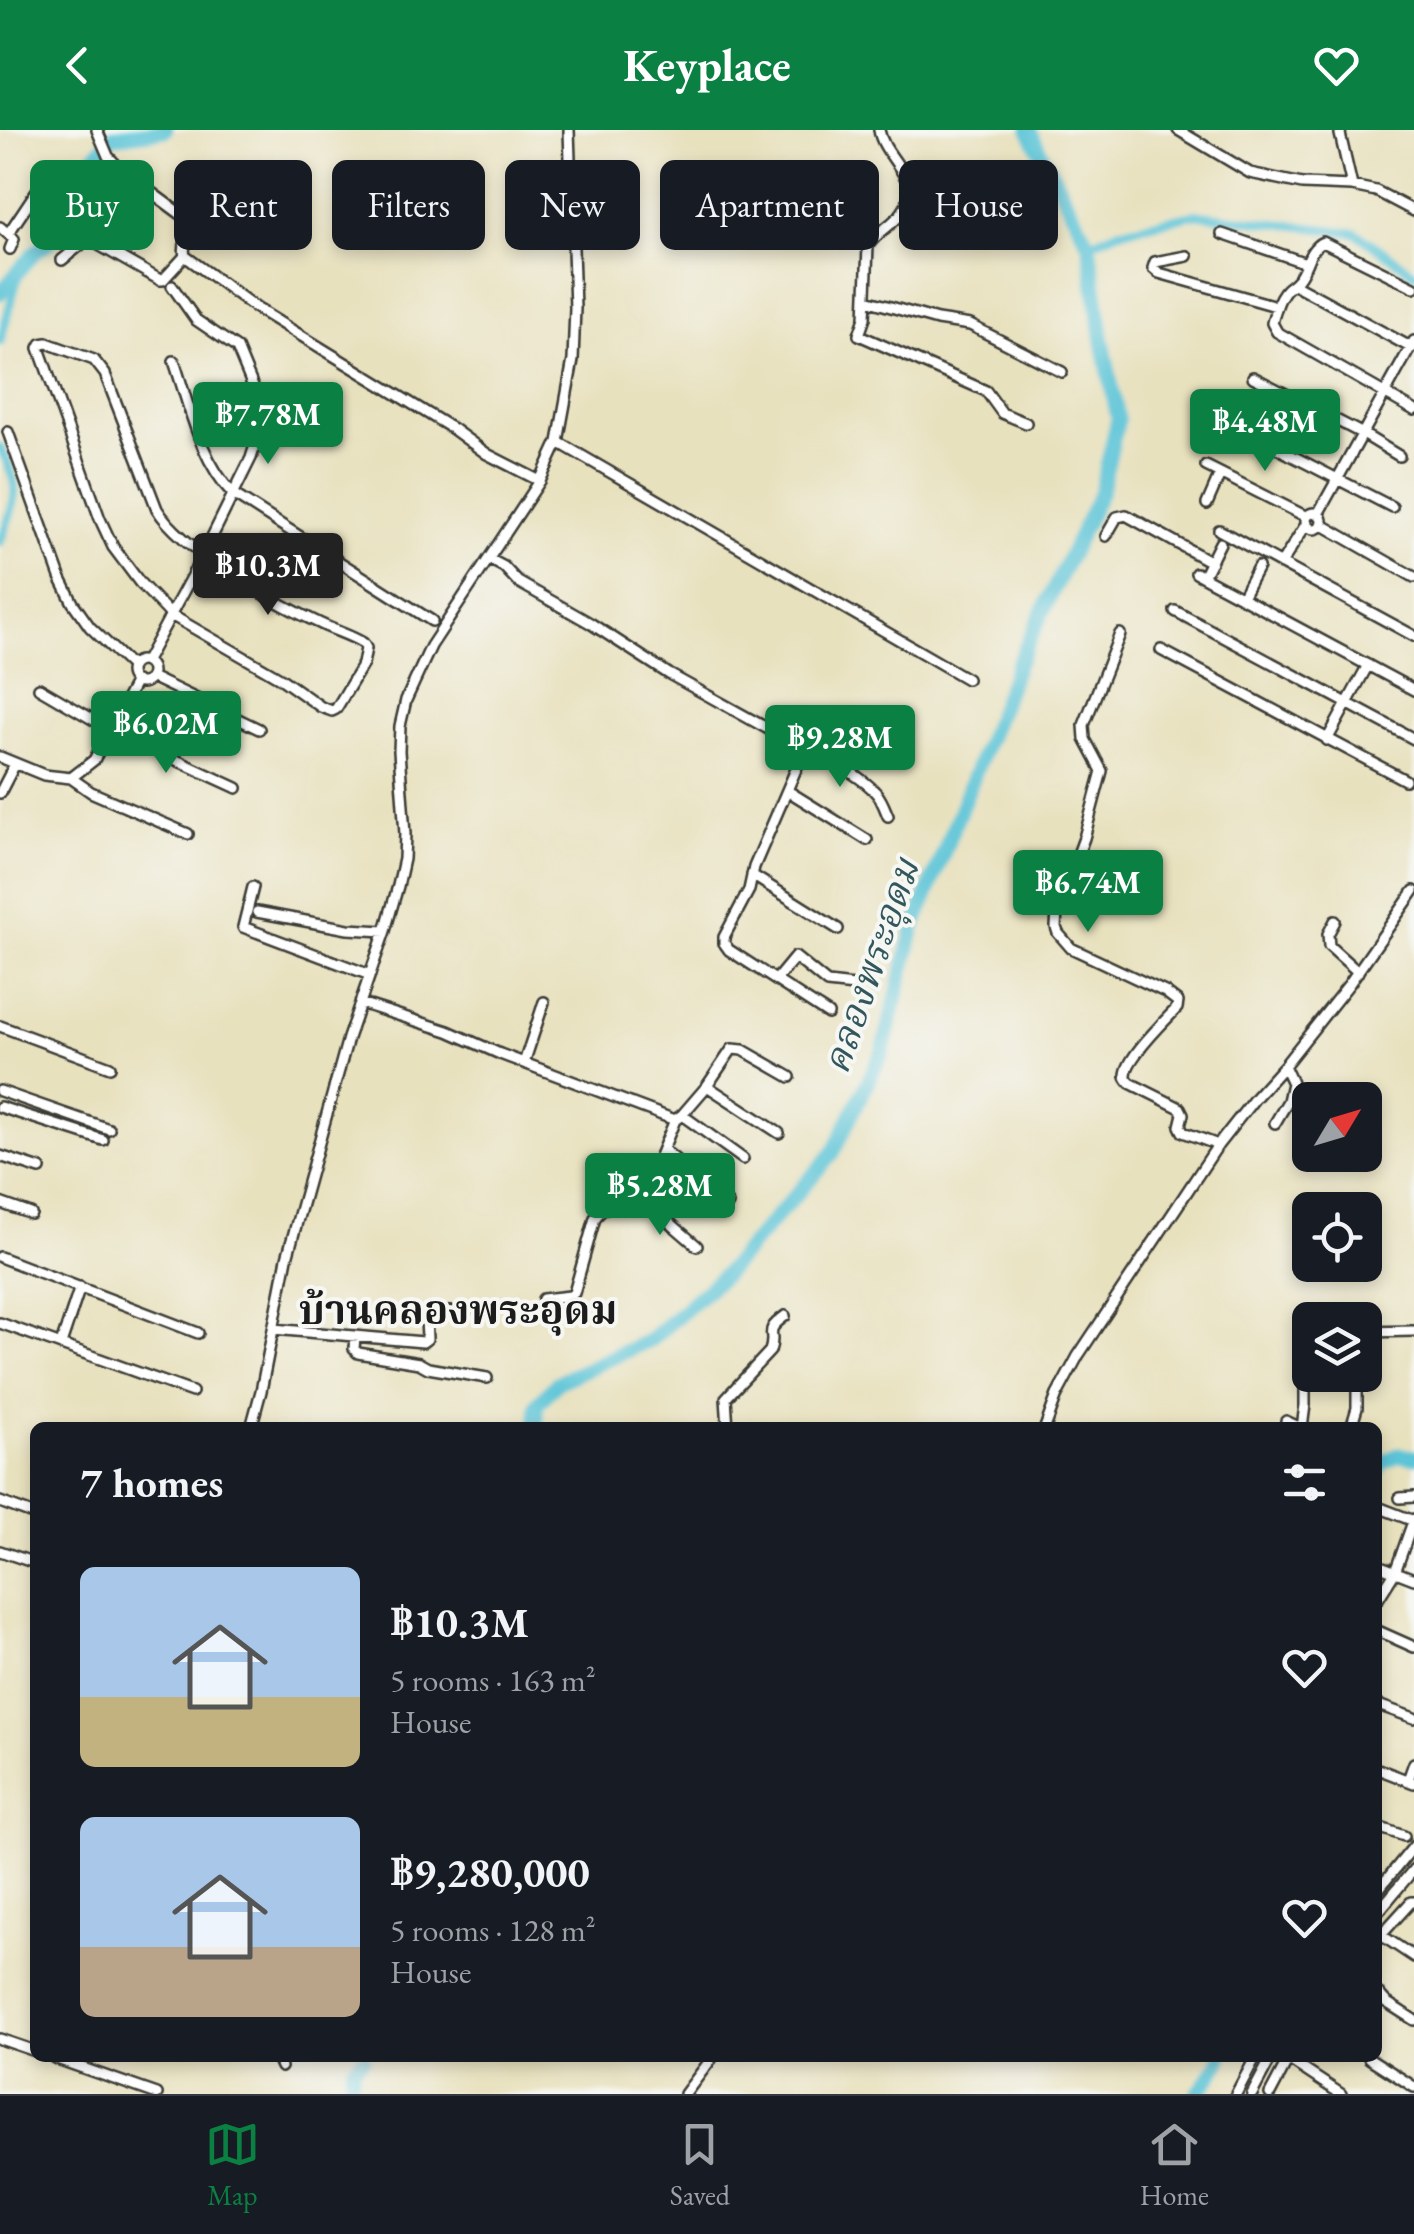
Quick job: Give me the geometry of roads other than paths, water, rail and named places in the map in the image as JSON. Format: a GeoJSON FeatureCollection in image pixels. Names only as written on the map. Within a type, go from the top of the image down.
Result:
{"type":"FeatureCollection","features":[{"type":"Feature","properties":{"kind":"street"},"geometry":{"type":"LineString","coordinates":[[252,1422],[286,1258],[404,859],[400,726],[406,700],[432,646],[540,481],[558,442],[573,360],[576,308],[568,130]]}},
{"type":"Feature","properties":{"kind":"street"},"geometry":{"type":"LineString","coordinates":[[879,130],[882,143],[906,174],[910,190],[902,212],[868,246],[865,318],[859,335],[986,391],[1002,412],[1026,423]]}},
{"type":"Feature","properties":{"kind":"street"},"geometry":{"type":"LineString","coordinates":[[1178,130],[1250,173],[1302,184],[1376,191],[1414,211]]}},
{"type":"Feature","properties":{"kind":"street"},"geometry":{"type":"LineString","coordinates":[[1325,130],[1341,132],[1352,186]]}},
{"type":"Feature","properties":{"kind":"street"},"geometry":{"type":"LineString","coordinates":[[97,132],[108,156],[121,170],[186,218],[189,231],[183,248],[185,256],[256,308],[488,454],[540,481]]}},
{"type":"Feature","properties":{"kind":"street"},"geometry":{"type":"LineString","coordinates":[[10,250],[14,239],[4,230],[30,198]]}},
{"type":"Feature","properties":{"kind":"street"},"geometry":{"type":"LineString","coordinates":[[1222,234],[1306,263]]}},
{"type":"Feature","properties":{"kind":"street"},"geometry":{"type":"LineString","coordinates":[[1414,287],[1324,242],[1313,248],[1294,284],[1285,290],[1272,322],[1277,332],[1414,410]]}},
{"type":"Feature","properties":{"kind":"street"},"geometry":{"type":"LineString","coordinates":[[62,260],[74,250]]}},
{"type":"Feature","properties":{"kind":"street"},"geometry":{"type":"LineString","coordinates":[[109,250],[160,280],[185,256]]}},
{"type":"Feature","properties":{"kind":"street"},"geometry":{"type":"LineString","coordinates":[[1187,256],[1155,262],[1153,268],[1159,273],[1276,306]]}},
{"type":"Feature","properties":{"kind":"street"},"geometry":{"type":"LineString","coordinates":[[1294,284],[1413,346],[1320,519]]}},
{"type":"Feature","properties":{"kind":"street"},"geometry":{"type":"LineString","coordinates":[[146,661],[250,458],[263,411],[237,348],[196,320],[172,286]]}},
{"type":"Feature","properties":{"kind":"street"},"geometry":{"type":"LineString","coordinates":[[866,300],[970,325],[1062,372]]}},
{"type":"Feature","properties":{"kind":"street"},"geometry":{"type":"LineString","coordinates":[[41,344],[55,344],[98,363],[113,391],[162,518],[203,555],[285,606],[358,640],[366,648],[363,664],[340,706],[327,710],[171,615],[113,547],[39,348],[41,344]]}},
{"type":"Feature","properties":{"kind":"street"},"geometry":{"type":"LineString","coordinates":[[174,361],[208,459],[221,482],[233,494],[432,621]]}},
{"type":"Feature","properties":{"kind":"street"},"geometry":{"type":"LineString","coordinates":[[1253,377],[1399,456]]}},
{"type":"Feature","properties":{"kind":"street"},"geometry":{"type":"LineString","coordinates":[[263,411],[291,400],[316,415]]}},
{"type":"Feature","properties":{"kind":"street"},"geometry":{"type":"LineString","coordinates":[[1230,424],[1392,506]]}},
{"type":"Feature","properties":{"kind":"street"},"geometry":{"type":"LineString","coordinates":[[8,432],[72,604],[90,628],[132,666]]}},
{"type":"Feature","properties":{"kind":"street"},"geometry":{"type":"LineString","coordinates":[[558,442],[967,679]]}},
{"type":"Feature","properties":{"kind":"street"},"geometry":{"type":"LineString","coordinates":[[1206,466],[1307,520]]}},
{"type":"Feature","properties":{"kind":"street"},"geometry":{"type":"LineString","coordinates":[[1206,504],[1220,474]]}},
{"type":"Feature","properties":{"kind":"street"},"geometry":{"type":"LineString","coordinates":[[1282,564],[1312,513],[1414,577]]}},
{"type":"Feature","properties":{"kind":"street"},"geometry":{"type":"LineString","coordinates":[[1106,536],[1118,517],[1126,515],[1211,562]]}},
{"type":"Feature","properties":{"kind":"street"},"geometry":{"type":"LineString","coordinates":[[1219,530],[1414,636]]}},
{"type":"Feature","properties":{"kind":"street"},"geometry":{"type":"LineString","coordinates":[[1220,543],[1200,575],[1414,690]]}},
{"type":"Feature","properties":{"kind":"street"},"geometry":{"type":"LineString","coordinates":[[489,558],[518,582],[668,674],[800,749],[811,749],[835,763],[875,792],[888,816]]}},
{"type":"Feature","properties":{"kind":"street"},"geometry":{"type":"LineString","coordinates":[[1242,597],[1258,566]]}},
{"type":"Feature","properties":{"kind":"street"},"geometry":{"type":"LineString","coordinates":[[1176,610],[1414,740]]}},
{"type":"Feature","properties":{"kind":"street"},"geometry":{"type":"LineString","coordinates":[[1120,634],[1084,725],[1085,738],[1102,772],[1084,838],[1056,911],[1056,926],[1071,948],[1165,992],[1178,1002],[1177,1008],[1147,1038],[1126,1072],[1126,1079],[1180,1108],[1184,1132],[1218,1145]]}},
{"type":"Feature","properties":{"kind":"street"},"geometry":{"type":"LineString","coordinates":[[1162,650],[1405,780]]}},
{"type":"Feature","properties":{"kind":"street"},"geometry":{"type":"LineString","coordinates":[[139,660],[146,661],[152,670],[151,677],[142,683],[136,681],[130,673],[132,666],[139,660]]}},
{"type":"Feature","properties":{"kind":"street"},"geometry":{"type":"LineString","coordinates":[[1327,740],[1368,665]]}},
{"type":"Feature","properties":{"kind":"street"},"geometry":{"type":"LineString","coordinates":[[151,677],[259,729]]}},
{"type":"Feature","properties":{"kind":"street"},"geometry":{"type":"LineString","coordinates":[[71,778],[94,760],[136,681]]}},
{"type":"Feature","properties":{"kind":"street"},"geometry":{"type":"LineString","coordinates":[[39,688],[112,730],[236,788]]}},
{"type":"Feature","properties":{"kind":"street"},"geometry":{"type":"LineString","coordinates":[[800,749],[800,760],[788,791],[724,942],[729,950],[828,1014]]}},
{"type":"Feature","properties":{"kind":"street"},"geometry":{"type":"LineString","coordinates":[[0,758],[44,775],[71,778],[91,792],[188,834]]}},
{"type":"Feature","properties":{"kind":"street"},"geometry":{"type":"LineString","coordinates":[[0,793],[15,764]]}},
{"type":"Feature","properties":{"kind":"street"},"geometry":{"type":"LineString","coordinates":[[788,791],[868,840]]}},
{"type":"Feature","properties":{"kind":"street"},"geometry":{"type":"LineString","coordinates":[[752,875],[838,929]]}},
{"type":"Feature","properties":{"kind":"street"},"geometry":{"type":"LineString","coordinates":[[253,887],[243,926],[370,975]]}},
{"type":"Feature","properties":{"kind":"street"},"geometry":{"type":"LineString","coordinates":[[1048,1422],[1056,1395],[1078,1356],[1218,1145],[1358,972],[1414,891]]}},
{"type":"Feature","properties":{"kind":"street"},"geometry":{"type":"LineString","coordinates":[[257,912],[348,930],[385,931]]}},
{"type":"Feature","properties":{"kind":"street"},"geometry":{"type":"LineString","coordinates":[[1335,921],[1328,934],[1330,946],[1358,972]]}},
{"type":"Feature","properties":{"kind":"street"},"geometry":{"type":"LineString","coordinates":[[776,980],[798,958],[823,981],[854,986]]}},
{"type":"Feature","properties":{"kind":"street"},"geometry":{"type":"LineString","coordinates":[[808,1001],[823,981]]}},
{"type":"Feature","properties":{"kind":"street"},"geometry":{"type":"LineString","coordinates":[[524,1063],[544,1002]]}},
{"type":"Feature","properties":{"kind":"street"},"geometry":{"type":"LineString","coordinates":[[360,1003],[448,1031],[524,1063],[679,1117],[742,1160]]}},
{"type":"Feature","properties":{"kind":"street"},"geometry":{"type":"LineString","coordinates":[[0,1026],[110,1068]]}},
{"type":"Feature","properties":{"kind":"street"},"geometry":{"type":"LineString","coordinates":[[544,1299],[574,1293],[595,1218],[603,1209],[612,1204],[646,1203],[656,1168],[679,1117],[707,1086],[728,1053],[735,1048],[743,1050],[790,1077]]}},
{"type":"Feature","properties":{"kind":"street"},"geometry":{"type":"LineString","coordinates":[[1275,1123],[1288,1101],[1292,1083],[1284,1066]]}},
{"type":"Feature","properties":{"kind":"street"},"geometry":{"type":"LineString","coordinates":[[707,1086],[779,1133]]}},
{"type":"Feature","properties":{"kind":"street"},"geometry":{"type":"LineString","coordinates":[[0,1092],[109,1129]]}},
{"type":"Feature","properties":{"kind":"street"},"geometry":{"type":"LineString","coordinates":[[0,1107],[102,1140]]}},
{"type":"Feature","properties":{"kind":"street"},"geometry":{"type":"LineString","coordinates":[[664,1150],[728,1204]]}},
{"type":"Feature","properties":{"kind":"street"},"geometry":{"type":"LineString","coordinates":[[0,1156],[40,1170]]}},
{"type":"Feature","properties":{"kind":"street"},"geometry":{"type":"LineString","coordinates":[[646,1203],[697,1246]]}},
{"type":"Feature","properties":{"kind":"street"},"geometry":{"type":"LineString","coordinates":[[0,1204],[30,1214]]}},
{"type":"Feature","properties":{"kind":"street"},"geometry":{"type":"LineString","coordinates":[[0,1257],[198,1332]]}},
{"type":"Feature","properties":{"kind":"street"},"geometry":{"type":"LineString","coordinates":[[60,1344],[80,1287]]}},
{"type":"Feature","properties":{"kind":"street"},"geometry":{"type":"LineString","coordinates":[[272,1328],[423,1342],[430,1312],[466,1312]]}},
{"type":"Feature","properties":{"kind":"street"},"geometry":{"type":"LineString","coordinates":[[728,1422],[726,1398],[770,1351],[772,1327],[785,1316]]}},
{"type":"Feature","properties":{"kind":"street"},"geometry":{"type":"LineString","coordinates":[[0,1323],[192,1392]]}},
{"type":"Feature","properties":{"kind":"street"},"geometry":{"type":"LineString","coordinates":[[1382,1332],[1414,1331]]}},
{"type":"Feature","properties":{"kind":"street"},"geometry":{"type":"LineString","coordinates":[[355,1337],[358,1354],[486,1378]]}},
{"type":"Feature","properties":{"kind":"street"},"geometry":{"type":"LineString","coordinates":[[1303,1422],[1305,1392]]}},
{"type":"Feature","properties":{"kind":"street"},"geometry":{"type":"LineString","coordinates":[[1353,1422],[1357,1392]]}},
{"type":"Feature","properties":{"kind":"street"},"geometry":{"type":"LineString","coordinates":[[1400,1498],[1414,1497]]}},
{"type":"Feature","properties":{"kind":"street"},"geometry":{"type":"LineString","coordinates":[[0,1502],[30,1513]]}},
{"type":"Feature","properties":{"kind":"street"},"geometry":{"type":"LineString","coordinates":[[1382,1509],[1414,1521],[1395,1572],[1382,1593]]}},
{"type":"Feature","properties":{"kind":"street"},"geometry":{"type":"LineString","coordinates":[[0,1551],[30,1560]]}},
{"type":"Feature","properties":{"kind":"street"},"geometry":{"type":"LineString","coordinates":[[1382,1567],[1414,1579]]}},
{"type":"Feature","properties":{"kind":"street"},"geometry":{"type":"LineString","coordinates":[[1382,1633],[1414,1647]]}},
{"type":"Feature","properties":{"kind":"street"},"geometry":{"type":"LineString","coordinates":[[1382,1706],[1414,1718]]}},
{"type":"Feature","properties":{"kind":"street"},"geometry":{"type":"LineString","coordinates":[[1382,1771],[1411,1782],[1414,1763]]}},
{"type":"Feature","properties":{"kind":"street"},"geometry":{"type":"LineString","coordinates":[[1382,1828],[1404,1836]]}},
{"type":"Feature","properties":{"kind":"street"},"geometry":{"type":"LineString","coordinates":[[1382,1885],[1414,1846]]}},
{"type":"Feature","properties":{"kind":"street"},"geometry":{"type":"LineString","coordinates":[[1382,1907],[1414,1869]]}},
{"type":"Feature","properties":{"kind":"street"},"geometry":{"type":"LineString","coordinates":[[1382,1933],[1414,1902]]}},
{"type":"Feature","properties":{"kind":"street"},"geometry":{"type":"LineString","coordinates":[[1382,1935],[1414,1958]]}},
{"type":"Feature","properties":{"kind":"street"},"geometry":{"type":"LineString","coordinates":[[1382,2001],[1414,2020]]}},
{"type":"Feature","properties":{"kind":"street"},"geometry":{"type":"LineString","coordinates":[[0,2038],[30,2049]]}},
{"type":"Feature","properties":{"kind":"street"},"geometry":{"type":"LineString","coordinates":[[65,2062],[157,2094]]}},
{"type":"Feature","properties":{"kind":"street"},"geometry":{"type":"LineString","coordinates":[[685,2094],[706,2062]]}},
{"type":"Feature","properties":{"kind":"street"},"geometry":{"type":"LineString","coordinates":[[1236,2094],[1254,2062]]}},
{"type":"Feature","properties":{"kind":"street"},"geometry":{"type":"LineString","coordinates":[[1252,2094],[1269,2062]]}},
{"type":"Feature","properties":{"kind":"street"},"geometry":{"type":"LineString","coordinates":[[1270,2094],[1286,2062]]}},
{"type":"Feature","properties":{"kind":"street"},"geometry":{"type":"LineString","coordinates":[[1294,2062],[1341,2094]]}},
{"type":"Feature","properties":{"kind":"street"},"geometry":{"type":"LineString","coordinates":[[1375,2062],[1414,2087]]}},
{"type":"Feature","properties":{"kind":"waterway"},"geometry":{"type":"LineString","coordinates":[[0,293],[62,228],[66,210],[92,159],[112,137],[165,130]]}},
{"type":"Feature","properties":{"kind":"waterway","name":"คลองพระอุดม"},"geometry":{"type":"LineString","coordinates":[[536,1422],[537,1404],[558,1382],[650,1340],[725,1274],[833,1153],[883,1051],[914,928],[1017,665],[1101,491],[1118,419],[1089,244],[1029,130]]}},
{"type":"Feature","properties":{"kind":"waterway"},"geometry":{"type":"LineString","coordinates":[[1089,244],[1119,231],[1196,214],[1356,233],[1414,273]]}},
{"type":"Feature","properties":{"kind":"waterway"},"geometry":{"type":"LineString","coordinates":[[0,342],[20,269]]}},
{"type":"Feature","properties":{"kind":"waterway"},"geometry":{"type":"LineString","coordinates":[[0,447],[12,474],[15,494],[0,542]]}},
{"type":"Feature","properties":{"kind":"waterway"},"geometry":{"type":"LineString","coordinates":[[1382,1463],[1398,1455],[1414,1457]]}},
{"type":"Feature","properties":{"kind":"waterway","name":"คลองพระอุดม"},"geometry":{"type":"LineString","coordinates":[[349,2094],[353,2068],[359,2062]]}},
{"type":"Feature","properties":{"kind":"waterway"},"geometry":{"type":"LineString","coordinates":[[1198,2094],[1220,2062]]}},
{"type":"Feature","properties":{"kind":"district","name":"บ้านคลองพระอุดม"},"geometry":{"type":"Point","coordinates":[458,1310]}}]}
